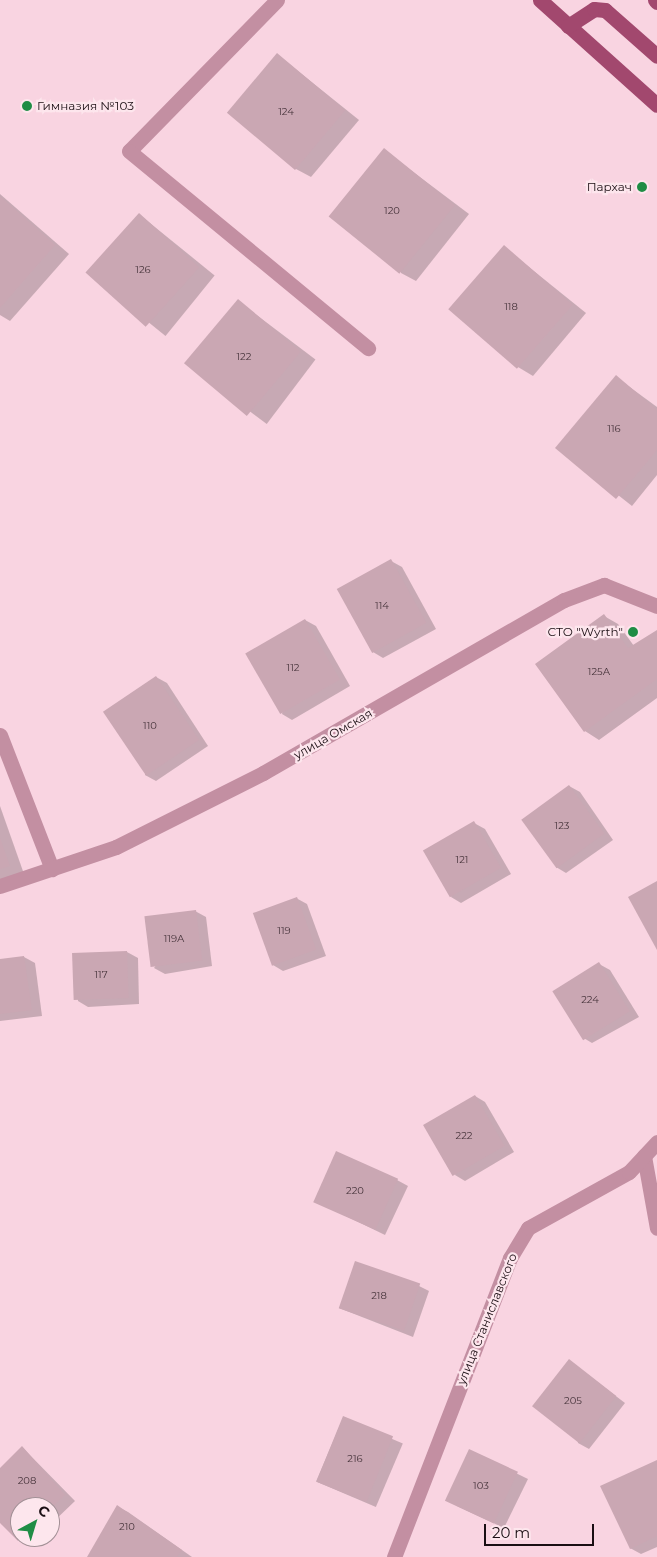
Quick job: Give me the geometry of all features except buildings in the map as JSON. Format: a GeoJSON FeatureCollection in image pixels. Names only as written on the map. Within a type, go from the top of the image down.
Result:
{"type":"FeatureCollection","features":[{"type":"Feature","properties":{"kind":"main road"},"geometry":{"type":"LineString","coordinates":[[540,0],[657,106]]}},
{"type":"Feature","properties":{"kind":"main road"},"geometry":{"type":"LineString","coordinates":[[568,26],[594,9],[605,10],[657,56]]}},
{"type":"Feature","properties":{"kind":"street"},"geometry":{"type":"LineString","coordinates":[[277,0],[129,151],[368,348]]}},
{"type":"Feature","properties":{"kind":"street","name":"улица Омская"},"geometry":{"type":"LineString","coordinates":[[0,886],[116,847],[263,773],[564,600],[604,585],[657,606]]}},
{"type":"Feature","properties":{"kind":"street"},"geometry":{"type":"LineString","coordinates":[[0,735],[52,868]]}},
{"type":"Feature","properties":{"kind":"street","name":"улица Станиславского"},"geometry":{"type":"LineString","coordinates":[[394,1557],[510,1258],[528,1228],[629,1172],[657,1142]]}},
{"type":"Feature","properties":{"kind":"street"},"geometry":{"type":"LineString","coordinates":[[644,1156],[657,1228]]}},
{"type":"Feature","properties":{"kind":"place","name":"Гимназия №103"},"geometry":{"type":"Point","coordinates":[27,106]}},
{"type":"Feature","properties":{"kind":"place","name":"Пархач"},"geometry":{"type":"Point","coordinates":[642,187]}},
{"type":"Feature","properties":{"kind":"place","name":"СТО \"Wyrth\""},"geometry":{"type":"Point","coordinates":[633,632]}}]}
